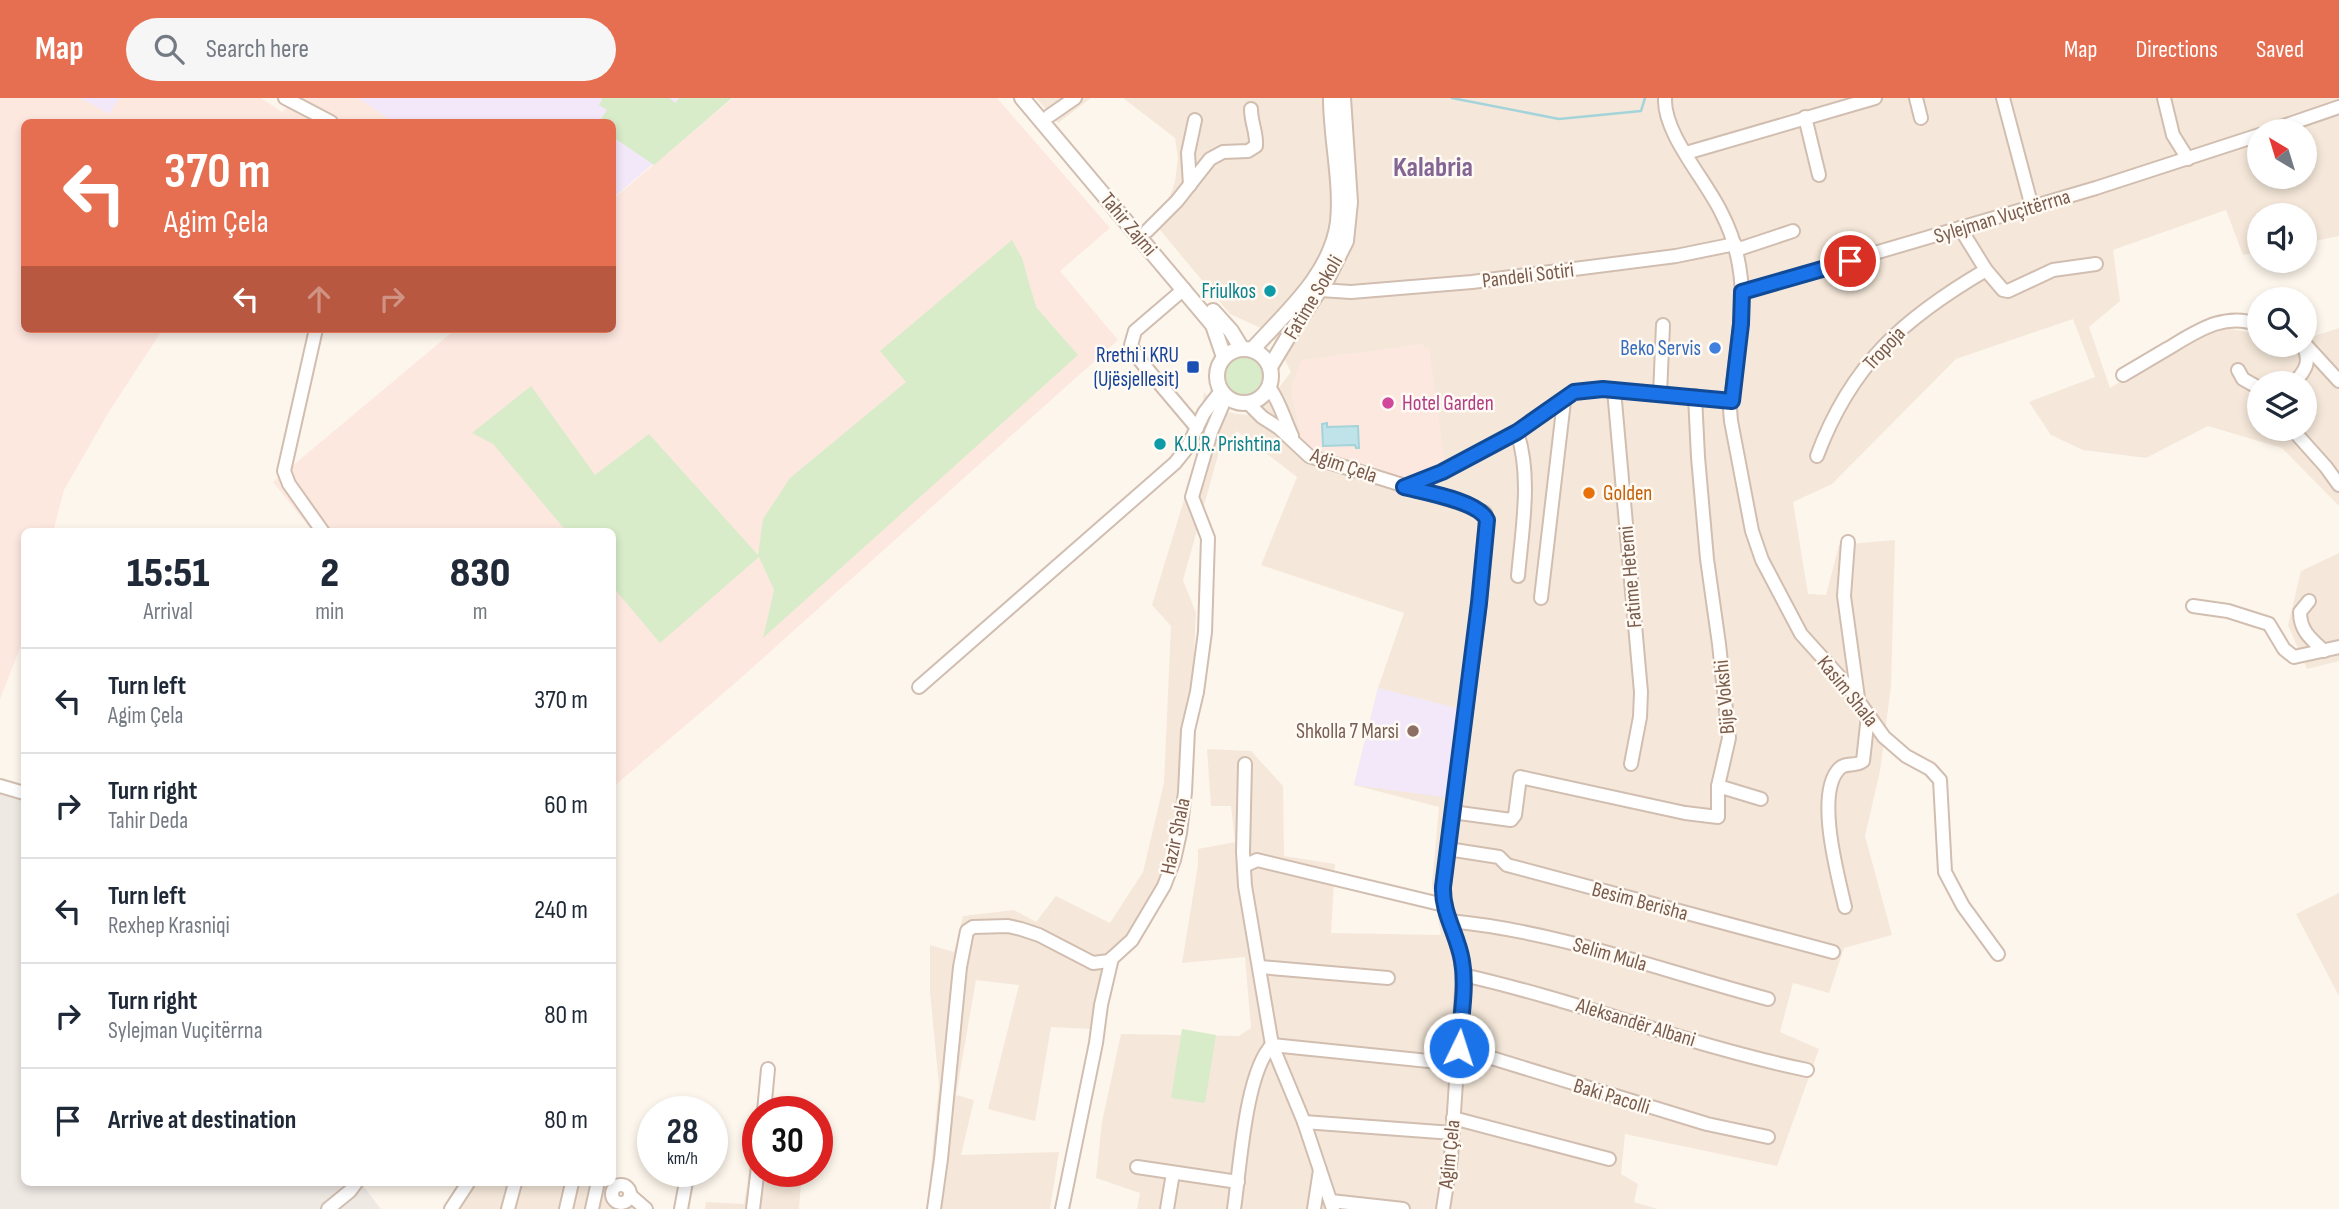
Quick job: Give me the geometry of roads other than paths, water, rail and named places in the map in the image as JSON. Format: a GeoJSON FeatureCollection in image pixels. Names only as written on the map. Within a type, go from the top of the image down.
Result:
{"type":"FeatureCollection","features":[{"type":"Feature","properties":{"kind":"street"},"geometry":{"type":"LineString","coordinates":[[285,98],[325,119]]}},
{"type":"Feature","properties":{"kind":"street","name":"Tahir Zajmi"},"geometry":{"type":"LineString","coordinates":[[1022,98],[1213,325],[1224,357]]}},
{"type":"Feature","properties":{"kind":"street","name":"Tahir Zajmi"},"geometry":{"type":"LineString","coordinates":[[1034,98],[1247,349]]}},
{"type":"Feature","properties":{"kind":"street"},"geometry":{"type":"LineString","coordinates":[[1049,116],[1075,98]]}},
{"type":"Feature","properties":{"kind":"street","name":"Fatime Sokoli"},"geometry":{"type":"LineString","coordinates":[[1247,349],[1300,299],[1322,265],[1334,238],[1338,202],[1331,98]]}},
{"type":"Feature","properties":{"kind":"street","name":"Fatime Sokoli"},"geometry":{"type":"LineString","coordinates":[[1270,368],[1320,290],[1343,248],[1350,216],[1343,98]]}},
{"type":"Feature","properties":{"kind":"street","name":"Kasim Shala"},"geometry":{"type":"LineString","coordinates":[[1665,98],[1667,115],[1686,153],[1716,201],[1735,247],[1742,292],[1731,421],[1752,531],[1762,560],[1801,634],[1858,698],[1868,716],[1894,747],[1930,769],[1940,780],[1945,872],[1963,906],[1998,954]]}},
{"type":"Feature","properties":{"kind":"street"},"geometry":{"type":"LineString","coordinates":[[1686,153],[1875,98]]}},
{"type":"Feature","properties":{"kind":"street"},"geometry":{"type":"LineString","coordinates":[[1916,98],[1921,118]]}},
{"type":"Feature","properties":{"kind":"street"},"geometry":{"type":"LineString","coordinates":[[2003,98],[2032,207]]}},
{"type":"Feature","properties":{"kind":"street"},"geometry":{"type":"LineString","coordinates":[[2164,98],[2173,135],[2188,159]]}},
{"type":"Feature","properties":{"kind":"street"},"geometry":{"type":"LineString","coordinates":[[2304,119],[2339,107]]}},
{"type":"Feature","properties":{"kind":"street"},"geometry":{"type":"LineString","coordinates":[[1147,231],[1190,185],[1202,167],[1216,155],[1223,152],[1248,151],[1256,146],[1257,134],[1251,122],[1251,109]]}},
{"type":"Feature","properties":{"kind":"street"},"geometry":{"type":"LineString","coordinates":[[1804,117],[1819,175]]}},
{"type":"Feature","properties":{"kind":"street"},"geometry":{"type":"LineString","coordinates":[[1190,185],[1188,153],[1195,120]]}},
{"type":"Feature","properties":{"kind":"street","name":"Sylejman Vuçitërrna"},"geometry":{"type":"LineString","coordinates":[[1742,292],[2032,207],[2247,139]]}},
{"type":"Feature","properties":{"kind":"street"},"geometry":{"type":"LineString","coordinates":[[1960,228],[1998,287],[2008,290],[2053,270],[2096,264]]}},
{"type":"Feature","properties":{"kind":"street","name":"Pandeli Sotiri"},"geometry":{"type":"LineString","coordinates":[[1320,290],[1351,292],[1444,285],[1735,247],[1793,231]]}},
{"type":"Feature","properties":{"kind":"street","name":"Tropoja"},"geometry":{"type":"LineString","coordinates":[[1817,456],[1839,405],[1885,343],[1922,310],[1986,270]]}},
{"type":"Feature","properties":{"kind":"street"},"geometry":{"type":"LineString","coordinates":[[1184,289],[1135,331],[1131,345],[1138,358],[1197,428]]}},
{"type":"Feature","properties":{"kind":"street"},"geometry":{"type":"LineString","coordinates":[[2123,374],[2205,326],[2232,320],[2247,320]]}},
{"type":"Feature","properties":{"kind":"street"},"geometry":{"type":"LineString","coordinates":[[1660,394],[1662,324]]}},
{"type":"Feature","properties":{"kind":"street"},"geometry":{"type":"LineString","coordinates":[[315,333],[284,471],[289,484],[320,528]]}},
{"type":"Feature","properties":{"kind":"street"},"geometry":{"type":"LineString","coordinates":[[1247,349],[1264,357],[1270,368],[1271,378],[1263,396],[1250,404],[1237,403],[1223,394],[1216,374],[1224,357],[1247,349]]}},
{"type":"Feature","properties":{"kind":"street"},"geometry":{"type":"LineString","coordinates":[[2316,357],[2339,381]]}},
{"type":"Feature","properties":{"kind":"street"},"geometry":{"type":"LineString","coordinates":[[2238,370],[2247,381]]}},
{"type":"Feature","properties":{"kind":"street","name":"Agim Çela"},"geometry":{"type":"LineString","coordinates":[[1269,387],[1279,400],[1295,443]]}},
{"type":"Feature","properties":{"kind":"street"},"geometry":{"type":"LineString","coordinates":[[1541,598],[1564,401],[1568,395],[1574,392],[1614,390],[1732,401]]}},
{"type":"Feature","properties":{"kind":"street","name":"Fatime Hetemi"},"geometry":{"type":"LineString","coordinates":[[1614,390],[1641,692],[1640,717],[1631,764]]}},
{"type":"Feature","properties":{"kind":"street"},"geometry":{"type":"LineString","coordinates":[[919,687],[1175,463],[1188,448],[1204,413],[1223,394]]}},
{"type":"Feature","properties":{"kind":"street","name":"Hazir Shala"},"geometry":{"type":"LineString","coordinates":[[1112,958],[1132,940],[1164,886],[1180,833],[1188,730],[1197,692],[1205,632],[1208,538],[1192,497],[1223,394]]}},
{"type":"Feature","properties":{"kind":"street","name":"Bije Vokshi"},"geometry":{"type":"LineString","coordinates":[[1452,812],[1511,820],[1515,815],[1520,777],[1685,813],[1718,817],[1718,786],[1729,738],[1707,559],[1695,396]]}},
{"type":"Feature","properties":{"kind":"street"},"geometry":{"type":"LineString","coordinates":[[1404,487],[1442,472],[1517,432],[1548,409],[1564,401]]}},
{"type":"Feature","properties":{"kind":"street","name":"Agim Çela"},"geometry":{"type":"LineString","coordinates":[[1250,404],[1309,456],[1474,507],[1485,513],[1487,520],[1443,887],[1444,905],[1460,949],[1463,975],[1453,1133],[1443,1209]]}},
{"type":"Feature","properties":{"kind":"street"},"geometry":{"type":"LineString","coordinates":[[1517,432],[1524,460],[1518,576]]}},
{"type":"Feature","properties":{"kind":"street"},"geometry":{"type":"LineString","coordinates":[[2303,441],[2339,485]]}},
{"type":"Feature","properties":{"kind":"street"},"geometry":{"type":"LineString","coordinates":[[1848,542],[1844,596],[1858,698]]}},
{"type":"Feature","properties":{"kind":"street"},"geometry":{"type":"LineString","coordinates":[[2309,601],[2300,612],[2302,629],[2324,650]]}},
{"type":"Feature","properties":{"kind":"street"},"geometry":{"type":"LineString","coordinates":[[2193,607],[2228,611],[2269,624],[2284,649],[2294,657],[2339,647]]}},
{"type":"Feature","properties":{"kind":"street"},"geometry":{"type":"LineString","coordinates":[[1845,907],[1831,842],[1830,791],[1839,768],[1863,761],[1868,716]]}},
{"type":"Feature","properties":{"kind":"street"},"geometry":{"type":"LineString","coordinates":[[1245,764],[1245,886],[1272,1045],[1304,1122],[1332,1205],[1403,1209]]}},
{"type":"Feature","properties":{"kind":"street"},"geometry":{"type":"LineString","coordinates":[[0,786],[21,792]]}},
{"type":"Feature","properties":{"kind":"street"},"geometry":{"type":"LineString","coordinates":[[1718,786],[1761,799]]}},
{"type":"Feature","properties":{"kind":"street","name":"Besim Berisha"},"geometry":{"type":"LineString","coordinates":[[1448,849],[1499,857],[1507,865],[1833,953]]}},
{"type":"Feature","properties":{"kind":"street"},"geometry":{"type":"LineString","coordinates":[[1244,866],[1257,860],[1444,905]]}},
{"type":"Feature","properties":{"kind":"street","name":"Selim Mula"},"geometry":{"type":"LineString","coordinates":[[1449,921],[1486,924],[1535,933],[1768,999]]}},
{"type":"Feature","properties":{"kind":"street"},"geometry":{"type":"LineString","coordinates":[[934,1209],[943,1146],[960,967],[967,931],[973,927],[1008,926],[1039,935],[1093,963],[1109,961],[1112,958]]}},
{"type":"Feature","properties":{"kind":"street"},"geometry":{"type":"LineString","coordinates":[[1062,1209],[1112,958]]}},
{"type":"Feature","properties":{"kind":"street"},"geometry":{"type":"LineString","coordinates":[[1260,967],[1388,978]]}},
{"type":"Feature","properties":{"kind":"street","name":"Aleksandër Albani"},"geometry":{"type":"LineString","coordinates":[[1463,975],[1552,996],[1758,1059],[1807,1070]]}},
{"type":"Feature","properties":{"kind":"street"},"geometry":{"type":"LineString","coordinates":[[1272,1045],[1458,1064]]}},
{"type":"Feature","properties":{"kind":"street"},"geometry":{"type":"LineString","coordinates":[[1234,1209],[1248,1108],[1261,1063],[1272,1045]]}},
{"type":"Feature","properties":{"kind":"street","name":"Baki Pacolli"},"geometry":{"type":"LineString","coordinates":[[1459,1048],[1707,1124],[1768,1137]]}},
{"type":"Feature","properties":{"kind":"street"},"geometry":{"type":"LineString","coordinates":[[765,1096],[768,1069]]}},
{"type":"Feature","properties":{"kind":"street"},"geometry":{"type":"LineString","coordinates":[[1453,1118],[1609,1159]]}},
{"type":"Feature","properties":{"kind":"street"},"geometry":{"type":"LineString","coordinates":[[1304,1122],[1453,1133]]}},
{"type":"Feature","properties":{"kind":"street"},"geometry":{"type":"LineString","coordinates":[[1137,1167],[1238,1182]]}},
{"type":"Feature","properties":{"kind":"street"},"geometry":{"type":"LineString","coordinates":[[1314,1209],[1320,1167]]}},
{"type":"Feature","properties":{"kind":"street"},"geometry":{"type":"LineString","coordinates":[[1167,1209],[1173,1173]]}},
{"type":"Feature","properties":{"kind":"street"},"geometry":{"type":"LineString","coordinates":[[328,1209],[354,1186]]}},
{"type":"Feature","properties":{"kind":"street"},"geometry":{"type":"LineString","coordinates":[[452,1209],[466,1186]]}},
{"type":"Feature","properties":{"kind":"street"},"geometry":{"type":"LineString","coordinates":[[508,1209],[514,1186]]}},
{"type":"Feature","properties":{"kind":"street"},"geometry":{"type":"LineString","coordinates":[[566,1209],[571,1186]]}},
{"type":"Feature","properties":{"kind":"street"},"geometry":{"type":"LineString","coordinates":[[592,1209],[596,1186]]}},
{"type":"Feature","properties":{"kind":"street"},"geometry":{"type":"LineString","coordinates":[[681,1209],[685,1187]]}},
{"type":"Feature","properties":{"kind":"street"},"geometry":{"type":"LineString","coordinates":[[753,1209],[756,1187]]}},
{"type":"Feature","properties":{"kind":"street"},"geometry":{"type":"LineString","coordinates":[[612,1188],[613,1200],[646,1209]]}},
{"type":"Feature","properties":{"kind":"water"},"geometry":{"type":"Polygon","coordinates":[[[1327,423],[1327,427],[1358,426],[1359,448],[1355,445],[1323,446],[1322,424],[1327,423]]]}},
{"type":"Feature","properties":{"kind":"waterway"},"geometry":{"type":"LineString","coordinates":[[1452,98],[1559,119],[1641,111],[1645,98]]}},
{"type":"Feature","properties":{"kind":"place","name":"Friulkos"},"geometry":{"type":"Point","coordinates":[1270,291]}},
{"type":"Feature","properties":{"kind":"place","name":"Beko Servis"},"geometry":{"type":"Point","coordinates":[1715,348]}},
{"type":"Feature","properties":{"kind":"place","name":"Rrethi i KRU (Ujësjellesit)"},"geometry":{"type":"Point","coordinates":[1193,367]}},
{"type":"Feature","properties":{"kind":"place","name":"Hotel Garden"},"geometry":{"type":"Point","coordinates":[1388,403]}},
{"type":"Feature","properties":{"kind":"place","name":"K.U.R. Prishtina"},"geometry":{"type":"Point","coordinates":[1160,444]}},
{"type":"Feature","properties":{"kind":"place","name":"Golden"},"geometry":{"type":"Point","coordinates":[1589,493]}},
{"type":"Feature","properties":{"kind":"place","name":"Shkolla 7 Marsi"},"geometry":{"type":"Point","coordinates":[1413,731]}},
{"type":"Feature","properties":{"kind":"district","name":"Kalabria"},"geometry":{"type":"Point","coordinates":[1433,166]}}]}
